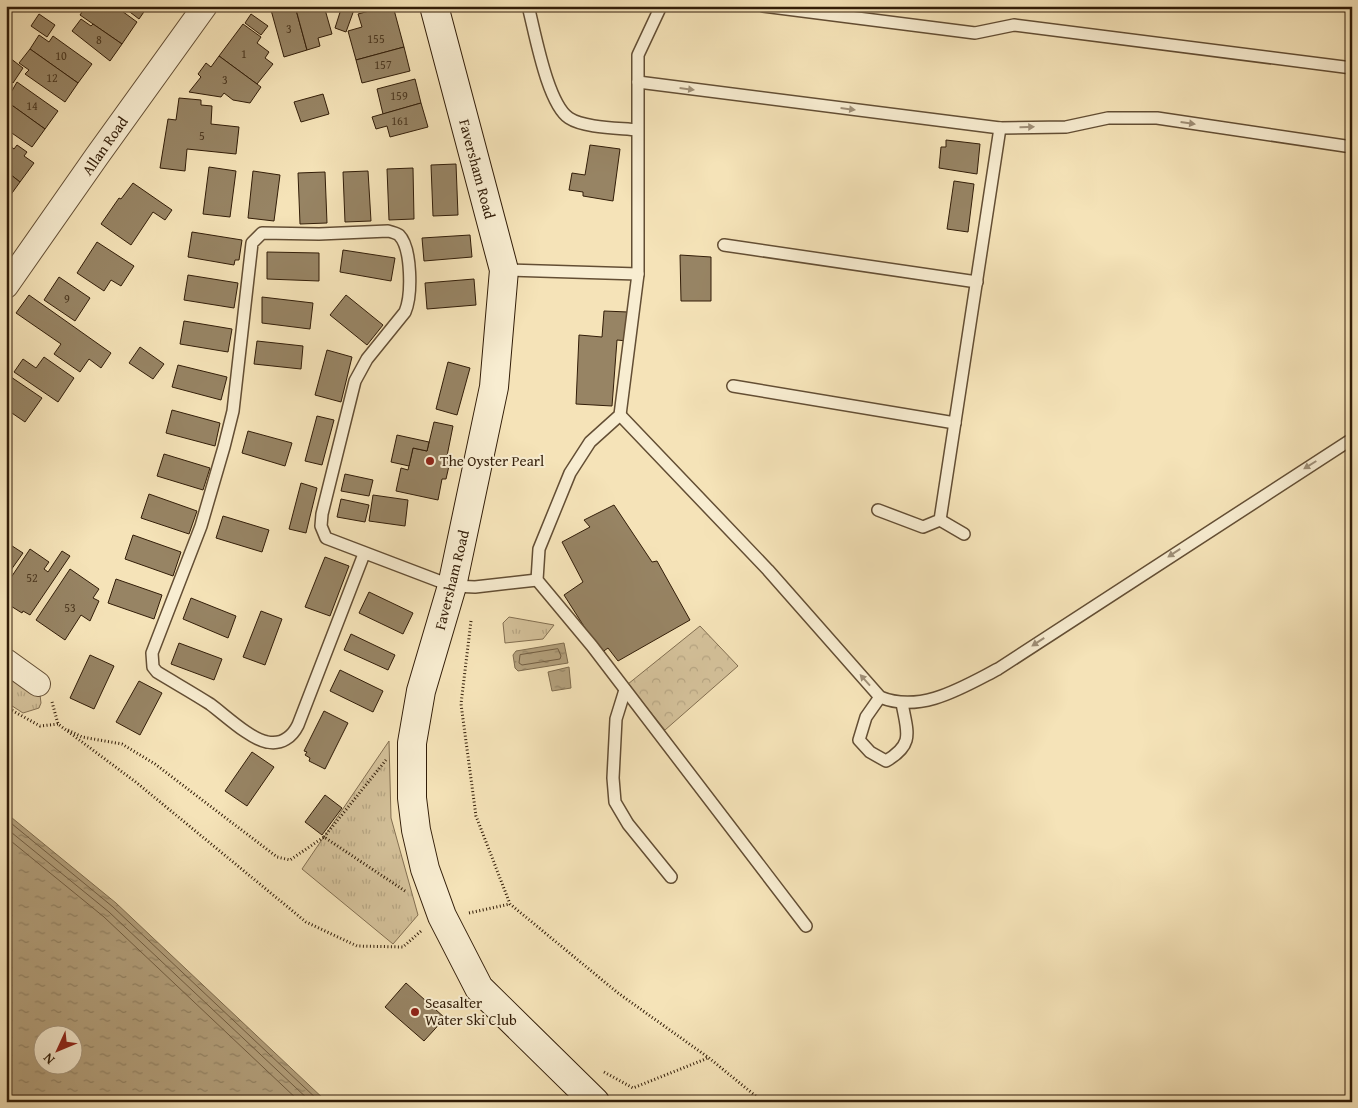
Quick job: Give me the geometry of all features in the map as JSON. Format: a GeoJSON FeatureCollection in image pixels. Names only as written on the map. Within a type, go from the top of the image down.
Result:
{"type":"FeatureCollection","features":[{"type":"Feature","properties":{"kind":"street","name":"Allan Road"},"geometry":{"type":"LineString","coordinates":[[6,286],[205,6]]}},
{"type":"Feature","properties":{"kind":"street","name":"Faversham Road"},"geometry":{"type":"LineString","coordinates":[[434,6],[504,270],[494,387],[463,587],[421,691],[412,743],[412,798],[416,830],[425,869],[442,916],[479,988],[595,1102]]}},
{"type":"Feature","properties":{"kind":"street"},"geometry":{"type":"LineString","coordinates":[[6,662],[38,684]]}},
{"type":"Feature","properties":{"kind":"lane"},"geometry":{"type":"LineString","coordinates":[[528,6],[553,98],[569,118],[599,127],[638,130]]}},
{"type":"Feature","properties":{"kind":"lane"},"geometry":{"type":"LineString","coordinates":[[661,6],[638,55],[638,274],[620,415],[590,442],[570,473],[539,549],[537,580],[625,690],[806,926]]}},
{"type":"Feature","properties":{"kind":"lane"},"geometry":{"type":"LineString","coordinates":[[763,6],[975,33],[1014,25],[1352,68]]}},
{"type":"Feature","properties":{"kind":"lane"},"geometry":{"type":"LineString","coordinates":[[638,82],[1000,128],[1066,127],[1108,118],[1157,118],[1352,147]]}},
{"type":"Feature","properties":{"kind":"lane"},"geometry":{"type":"LineString","coordinates":[[940,520],[1000,128]]}},
{"type":"Feature","properties":{"kind":"lane"},"geometry":{"type":"LineString","coordinates":[[364,554],[298,725],[290,737],[284,741],[274,743],[257,739],[208,703],[157,672],[153,667],[152,652],[201,526],[224,447],[233,411],[252,243],[262,233],[319,234],[388,231],[398,234],[407,249],[409,303],[405,312],[367,359],[355,381],[320,526],[326,538],[364,554],[463,587],[537,580]]}},
{"type":"Feature","properties":{"kind":"lane"},"geometry":{"type":"LineString","coordinates":[[724,245],[977,282]]}},
{"type":"Feature","properties":{"kind":"lane"},"geometry":{"type":"LineString","coordinates":[[504,270],[638,274]]}},
{"type":"Feature","properties":{"kind":"lane"},"geometry":{"type":"LineString","coordinates":[[733,386],[955,423]]}},
{"type":"Feature","properties":{"kind":"lane"},"geometry":{"type":"LineString","coordinates":[[620,415],[768,570],[880,697],[894,703],[923,702],[961,688],[998,669],[1352,439]]}},
{"type":"Feature","properties":{"kind":"lane"},"geometry":{"type":"LineString","coordinates":[[878,510],[923,527],[940,520]]}},
{"type":"Feature","properties":{"kind":"lane"},"geometry":{"type":"LineString","coordinates":[[940,520],[964,534]]}},
{"type":"Feature","properties":{"kind":"lane"},"geometry":{"type":"LineString","coordinates":[[625,690],[616,719],[613,778],[615,802],[628,824],[671,877]]}},
{"type":"Feature","properties":{"kind":"lane"},"geometry":{"type":"LineString","coordinates":[[880,697],[866,716],[859,740],[870,752],[886,762],[900,753],[908,739],[902,703]]}},
{"type":"Feature","properties":{"kind":"path"},"geometry":{"type":"LineString","coordinates":[[463,587],[462,704],[476,816],[510,904],[618,993],[709,1058],[763,1102]]}},
{"type":"Feature","properties":{"kind":"path"},"geometry":{"type":"LineString","coordinates":[[6,707],[40,726],[58,724],[82,737],[122,744],[155,764],[277,857],[290,860],[324,837],[386,760],[412,743]]}},
{"type":"Feature","properties":{"kind":"path"},"geometry":{"type":"LineString","coordinates":[[58,724],[137,783],[306,922],[357,946],[402,947],[442,916],[472,913],[510,904]]}},
{"type":"Feature","properties":{"kind":"path"},"geometry":{"type":"LineString","coordinates":[[324,837],[442,916]]}},
{"type":"Feature","properties":{"kind":"path"},"geometry":{"type":"LineString","coordinates":[[599,1069],[633,1088],[709,1058]]}},
{"type":"Feature","properties":{"kind":"green space"},"geometry":{"type":"Polygon","coordinates":[[[509,617],[554,625],[543,639],[505,643],[503,623],[509,617]]]}},
{"type":"Feature","properties":{"kind":"green space"},"geometry":{"type":"Polygon","coordinates":[[[700,626],[738,666],[665,730],[628,684],[700,626]]]}},
{"type":"Feature","properties":{"kind":"green space"},"geometry":{"type":"Polygon","coordinates":[[[6,666],[40,695],[41,703],[39,708],[23,713],[6,702],[6,666]]]}},
{"type":"Feature","properties":{"kind":"green space"},"geometry":{"type":"Polygon","coordinates":[[[389,741],[391,818],[418,915],[393,944],[302,869],[389,741]]]}},
{"type":"Feature","properties":{"kind":"water"},"geometry":{"type":"Polygon","coordinates":[[[564,643],[568,663],[518,671],[515,668],[513,655],[516,651],[564,643]]]}},
{"type":"Feature","properties":{"kind":"water"},"geometry":{"type":"Polygon","coordinates":[[[569,667],[571,688],[552,691],[548,672],[569,667]]]}},
{"type":"Feature","properties":{"kind":"water"},"geometry":{"type":"Polygon","coordinates":[[[6,813],[116,903],[327,1102],[6,1102],[6,813]]]}},
{"type":"Feature","properties":{"kind":"building"},"geometry":{"type":"Polygon","coordinates":[[[86,6],[115,6],[137,22],[122,44],[80,15],[86,6]]]}},
{"type":"Feature","properties":{"kind":"building"},"geometry":{"type":"Polygon","coordinates":[[[122,6],[148,6],[139,19],[122,6]]]}},
{"type":"Feature","properties":{"kind":"building"},"geometry":{"type":"Polygon","coordinates":[[[284,6],[295,6],[307,50],[284,57],[271,10],[284,6]]]}},
{"type":"Feature","properties":{"kind":"building"},"geometry":{"type":"Polygon","coordinates":[[[295,6],[324,6],[332,34],[318,38],[320,46],[307,50],[295,6]]]}},
{"type":"Feature","properties":{"kind":"building"},"geometry":{"type":"Polygon","coordinates":[[[342,6],[355,7],[346,32],[335,28],[342,6]]]}},
{"type":"Feature","properties":{"kind":"building"},"geometry":{"type":"Polygon","coordinates":[[[393,6],[404,47],[356,60],[348,31],[362,27],[358,14],[393,6]]]}},
{"type":"Feature","properties":{"kind":"building"},"geometry":{"type":"Polygon","coordinates":[[[39,14],[55,25],[47,37],[31,26],[39,14]]]}},
{"type":"Feature","properties":{"kind":"building"},"geometry":{"type":"Polygon","coordinates":[[[251,14],[268,26],[261,35],[245,23],[251,14]]]}},
{"type":"Feature","properties":{"kind":"building"},"geometry":{"type":"Polygon","coordinates":[[[81,19],[91,26],[93,24],[122,44],[110,61],[72,31],[81,19]]]}},
{"type":"Feature","properties":{"kind":"building"},"geometry":{"type":"Polygon","coordinates":[[[243,24],[261,37],[257,43],[269,52],[265,58],[273,64],[257,84],[219,56],[243,24]]]}},
{"type":"Feature","properties":{"kind":"building"},"geometry":{"type":"Polygon","coordinates":[[[39,35],[49,42],[53,36],[92,64],[78,83],[30,49],[39,35]]]}},
{"type":"Feature","properties":{"kind":"building"},"geometry":{"type":"Polygon","coordinates":[[[404,47],[410,71],[362,83],[356,60],[404,47]]]}},
{"type":"Feature","properties":{"kind":"building"},"geometry":{"type":"Polygon","coordinates":[[[30,49],[78,83],[65,102],[25,74],[29,70],[19,63],[30,49]]]}},
{"type":"Feature","properties":{"kind":"building"},"geometry":{"type":"Polygon","coordinates":[[[6,55],[23,68],[13,83],[6,78],[6,55]]]}},
{"type":"Feature","properties":{"kind":"building"},"geometry":{"type":"Polygon","coordinates":[[[219,56],[261,87],[250,103],[233,100],[224,93],[221,97],[189,92],[201,77],[198,74],[206,63],[211,67],[219,56]]]}},
{"type":"Feature","properties":{"kind":"building"},"geometry":{"type":"Polygon","coordinates":[[[415,79],[421,103],[383,114],[377,89],[415,79]]]}},
{"type":"Feature","properties":{"kind":"building"},"geometry":{"type":"Polygon","coordinates":[[[17,82],[58,111],[45,129],[6,101],[17,82]]]}},
{"type":"Feature","properties":{"kind":"building"},"geometry":{"type":"Polygon","coordinates":[[[323,94],[329,114],[301,122],[294,102],[323,94]]]}},
{"type":"Feature","properties":{"kind":"building"},"geometry":{"type":"Polygon","coordinates":[[[179,98],[201,100],[201,105],[212,106],[211,124],[239,127],[236,154],[187,149],[185,171],[160,168],[168,119],[176,120],[179,98]]]}},
{"type":"Feature","properties":{"kind":"building"},"geometry":{"type":"Polygon","coordinates":[[[6,101],[45,129],[32,147],[6,129],[6,101]]]}},
{"type":"Feature","properties":{"kind":"building"},"geometry":{"type":"Polygon","coordinates":[[[421,103],[428,127],[390,137],[387,126],[376,129],[372,117],[421,103]]]}},
{"type":"Feature","properties":{"kind":"building"},"geometry":{"type":"Polygon","coordinates":[[[946,140],[980,144],[977,174],[939,168],[941,147],[946,147],[946,140]]]}},
{"type":"Feature","properties":{"kind":"building"},"geometry":{"type":"Polygon","coordinates":[[[6,143],[14,149],[17,145],[27,152],[24,156],[34,163],[20,182],[6,171],[6,143]]]}},
{"type":"Feature","properties":{"kind":"building"},"geometry":{"type":"Polygon","coordinates":[[[590,145],[620,149],[613,201],[583,196],[583,192],[569,190],[572,173],[585,175],[590,145]]]}},
{"type":"Feature","properties":{"kind":"building"},"geometry":{"type":"Polygon","coordinates":[[[456,164],[458,215],[433,216],[431,165],[456,164]]]}},
{"type":"Feature","properties":{"kind":"building"},"geometry":{"type":"Polygon","coordinates":[[[209,167],[236,171],[230,217],[203,214],[209,167]]]}},
{"type":"Feature","properties":{"kind":"building"},"geometry":{"type":"Polygon","coordinates":[[[413,168],[414,219],[389,220],[387,169],[413,168]]]}},
{"type":"Feature","properties":{"kind":"building"},"geometry":{"type":"Polygon","coordinates":[[[6,171],[20,182],[7,200],[6,200],[6,171]]]}},
{"type":"Feature","properties":{"kind":"building"},"geometry":{"type":"Polygon","coordinates":[[[253,171],[280,175],[274,221],[248,218],[253,171]]]}},
{"type":"Feature","properties":{"kind":"building"},"geometry":{"type":"Polygon","coordinates":[[[368,171],[371,221],[345,222],[343,172],[368,171]]]}},
{"type":"Feature","properties":{"kind":"building"},"geometry":{"type":"Polygon","coordinates":[[[325,172],[327,223],[300,224],[298,173],[325,172]]]}},
{"type":"Feature","properties":{"kind":"building"},"geometry":{"type":"Polygon","coordinates":[[[954,181],[974,184],[968,232],[947,229],[954,181]]]}},
{"type":"Feature","properties":{"kind":"building"},"geometry":{"type":"Polygon","coordinates":[[[133,183],[172,210],[165,220],[153,212],[131,245],[101,224],[119,198],[121,199],[133,183]]]}},
{"type":"Feature","properties":{"kind":"building"},"geometry":{"type":"Polygon","coordinates":[[[192,232],[242,240],[239,260],[235,260],[234,265],[188,257],[192,232]]]}},
{"type":"Feature","properties":{"kind":"building"},"geometry":{"type":"Polygon","coordinates":[[[470,235],[472,257],[424,261],[422,238],[470,235]]]}},
{"type":"Feature","properties":{"kind":"building"},"geometry":{"type":"Polygon","coordinates":[[[97,242],[134,266],[121,286],[111,280],[104,291],[77,273],[97,242]]]}},
{"type":"Feature","properties":{"kind":"building"},"geometry":{"type":"Polygon","coordinates":[[[343,250],[395,258],[391,281],[340,272],[343,250]]]}},
{"type":"Feature","properties":{"kind":"building"},"geometry":{"type":"Polygon","coordinates":[[[267,252],[319,253],[319,281],[267,279],[267,252]]]}},
{"type":"Feature","properties":{"kind":"building"},"geometry":{"type":"Polygon","coordinates":[[[680,255],[711,257],[711,301],[681,301],[680,255]]]}},
{"type":"Feature","properties":{"kind":"building"},"geometry":{"type":"Polygon","coordinates":[[[188,275],[238,283],[234,308],[184,300],[188,275]]]}},
{"type":"Feature","properties":{"kind":"building"},"geometry":{"type":"Polygon","coordinates":[[[59,277],[90,298],[75,321],[44,300],[59,277]]]}},
{"type":"Feature","properties":{"kind":"building"},"geometry":{"type":"Polygon","coordinates":[[[474,279],[476,305],[427,309],[425,283],[474,279]]]}},
{"type":"Feature","properties":{"kind":"building"},"geometry":{"type":"Polygon","coordinates":[[[29,295],[111,353],[101,368],[89,359],[80,372],[54,354],[61,344],[16,313],[29,295]]]}},
{"type":"Feature","properties":{"kind":"building"},"geometry":{"type":"Polygon","coordinates":[[[346,295],[383,325],[367,345],[330,315],[346,295]]]}},
{"type":"Feature","properties":{"kind":"building"},"geometry":{"type":"Polygon","coordinates":[[[262,297],[313,303],[310,329],[262,323],[262,297]]]}},
{"type":"Feature","properties":{"kind":"building"},"geometry":{"type":"Polygon","coordinates":[[[604,311],[628,312],[627,341],[617,340],[612,406],[576,404],[579,335],[602,337],[604,311]]]}},
{"type":"Feature","properties":{"kind":"building"},"geometry":{"type":"Polygon","coordinates":[[[184,321],[232,329],[228,352],[180,344],[184,321]]]}},
{"type":"Feature","properties":{"kind":"building"},"geometry":{"type":"Polygon","coordinates":[[[257,341],[303,346],[301,369],[254,364],[257,341]]]}},
{"type":"Feature","properties":{"kind":"building"},"geometry":{"type":"Polygon","coordinates":[[[140,347],[164,364],[153,379],[129,363],[140,347]]]}},
{"type":"Feature","properties":{"kind":"building"},"geometry":{"type":"Polygon","coordinates":[[[327,350],[352,357],[341,402],[315,395],[327,350]]]}},
{"type":"Feature","properties":{"kind":"building"},"geometry":{"type":"Polygon","coordinates":[[[44,357],[74,378],[58,402],[14,372],[23,359],[36,368],[44,357]]]}},
{"type":"Feature","properties":{"kind":"building"},"geometry":{"type":"Polygon","coordinates":[[[448,362],[470,368],[457,415],[436,409],[448,362]]]}},
{"type":"Feature","properties":{"kind":"building"},"geometry":{"type":"Polygon","coordinates":[[[178,365],[227,377],[221,400],[172,387],[178,365]]]}},
{"type":"Feature","properties":{"kind":"building"},"geometry":{"type":"Polygon","coordinates":[[[11,377],[42,398],[25,422],[6,409],[6,385],[11,377]]]}},
{"type":"Feature","properties":{"kind":"building"},"geometry":{"type":"Polygon","coordinates":[[[172,410],[220,423],[215,446],[166,433],[172,410]]]}},
{"type":"Feature","properties":{"kind":"building"},"geometry":{"type":"Polygon","coordinates":[[[317,416],[334,420],[322,465],[305,461],[317,416]]]}},
{"type":"Feature","properties":{"kind":"building","name":"The Oyster Pearl"},"geometry":{"type":"Polygon","coordinates":[[[434,422],[453,426],[447,456],[451,457],[446,479],[442,479],[438,500],[396,491],[401,468],[408,470],[413,448],[427,451],[434,422]]]}},
{"type":"Feature","properties":{"kind":"building"},"geometry":{"type":"Polygon","coordinates":[[[248,431],[292,443],[285,466],[242,453],[248,431]]]}},
{"type":"Feature","properties":{"kind":"building"},"geometry":{"type":"Polygon","coordinates":[[[397,435],[429,442],[427,451],[413,448],[409,466],[391,462],[397,435]]]}},
{"type":"Feature","properties":{"kind":"building"},"geometry":{"type":"Polygon","coordinates":[[[164,454],[210,468],[203,490],[157,476],[164,454]]]}},
{"type":"Feature","properties":{"kind":"building"},"geometry":{"type":"Polygon","coordinates":[[[345,474],[373,480],[369,496],[341,491],[345,474]]]}},
{"type":"Feature","properties":{"kind":"building"},"geometry":{"type":"Polygon","coordinates":[[[301,483],[317,488],[306,533],[289,529],[301,483]]]}},
{"type":"Feature","properties":{"kind":"building"},"geometry":{"type":"Polygon","coordinates":[[[149,494],[197,511],[189,534],[141,518],[149,494]]]}},
{"type":"Feature","properties":{"kind":"building"},"geometry":{"type":"Polygon","coordinates":[[[373,495],[408,500],[405,526],[369,521],[373,495]]]}},
{"type":"Feature","properties":{"kind":"building"},"geometry":{"type":"Polygon","coordinates":[[[341,499],[369,505],[365,522],[337,517],[341,499]]]}},
{"type":"Feature","properties":{"kind":"building"},"geometry":{"type":"Polygon","coordinates":[[[614,505],[652,562],[657,561],[690,620],[618,661],[608,648],[601,653],[564,595],[583,582],[562,542],[590,527],[584,520],[614,505]]]}},
{"type":"Feature","properties":{"kind":"building"},"geometry":{"type":"Polygon","coordinates":[[[223,516],[269,530],[262,552],[216,538],[223,516]]]}},
{"type":"Feature","properties":{"kind":"building"},"geometry":{"type":"Polygon","coordinates":[[[133,535],[181,552],[173,576],[125,559],[133,535]]]}},
{"type":"Feature","properties":{"kind":"building"},"geometry":{"type":"Polygon","coordinates":[[[6,542],[23,553],[6,577],[6,542]]]}},
{"type":"Feature","properties":{"kind":"building"},"geometry":{"type":"Polygon","coordinates":[[[30,549],[49,562],[44,569],[48,572],[62,551],[70,556],[30,615],[23,611],[22,613],[6,603],[6,585],[30,549]]]}},
{"type":"Feature","properties":{"kind":"building"},"geometry":{"type":"Polygon","coordinates":[[[325,557],[349,566],[330,616],[305,607],[325,557]]]}},
{"type":"Feature","properties":{"kind":"building"},"geometry":{"type":"Polygon","coordinates":[[[70,569],[99,589],[93,598],[99,601],[90,621],[81,615],[65,640],[36,620],[70,569]]]}},
{"type":"Feature","properties":{"kind":"building"},"geometry":{"type":"Polygon","coordinates":[[[116,579],[162,595],[154,619],[108,603],[116,579]]]}},
{"type":"Feature","properties":{"kind":"building"},"geometry":{"type":"Polygon","coordinates":[[[369,592],[413,613],[403,634],[359,613],[369,592]]]}},
{"type":"Feature","properties":{"kind":"building"},"geometry":{"type":"Polygon","coordinates":[[[191,598],[236,616],[228,638],[183,619],[191,598]]]}},
{"type":"Feature","properties":{"kind":"building"},"geometry":{"type":"Polygon","coordinates":[[[261,611],[282,619],[265,665],[243,657],[261,611]]]}},
{"type":"Feature","properties":{"kind":"building"},"geometry":{"type":"Polygon","coordinates":[[[351,634],[395,655],[388,670],[344,650],[351,634]]]}},
{"type":"Feature","properties":{"kind":"building"},"geometry":{"type":"Polygon","coordinates":[[[179,643],[222,659],[214,680],[171,664],[179,643]]]}},
{"type":"Feature","properties":{"kind":"building"},"geometry":{"type":"Polygon","coordinates":[[[90,655],[114,666],[94,709],[70,698],[90,655]]]}},
{"type":"Feature","properties":{"kind":"building"},"geometry":{"type":"Polygon","coordinates":[[[340,670],[383,691],[373,712],[330,691],[340,670]]]}},
{"type":"Feature","properties":{"kind":"building"},"geometry":{"type":"Polygon","coordinates":[[[139,681],[162,693],[140,735],[116,722],[139,681]]]}},
{"type":"Feature","properties":{"kind":"building"},"geometry":{"type":"Polygon","coordinates":[[[324,711],[348,723],[325,769],[309,761],[310,758],[305,755],[307,752],[304,751],[324,711]]]}},
{"type":"Feature","properties":{"kind":"building"},"geometry":{"type":"Polygon","coordinates":[[[252,752],[274,767],[247,806],[225,791],[252,752]]]}},
{"type":"Feature","properties":{"kind":"building"},"geometry":{"type":"Polygon","coordinates":[[[325,795],[342,808],[322,835],[305,822],[325,795]]]}},
{"type":"Feature","properties":{"kind":"building","name":"Seasalter Water Ski Club"},"geometry":{"type":"Polygon","coordinates":[[[406,983],[445,1018],[424,1041],[385,1007],[406,983]]]}},
{"type":"Feature","properties":{"kind":"place","name":"The Oyster Pearl"},"geometry":{"type":"Point","coordinates":[430,461]}},
{"type":"Feature","properties":{"kind":"place","name":"Seasalter Water Ski Club"},"geometry":{"type":"Point","coordinates":[415,1012]}}]}
